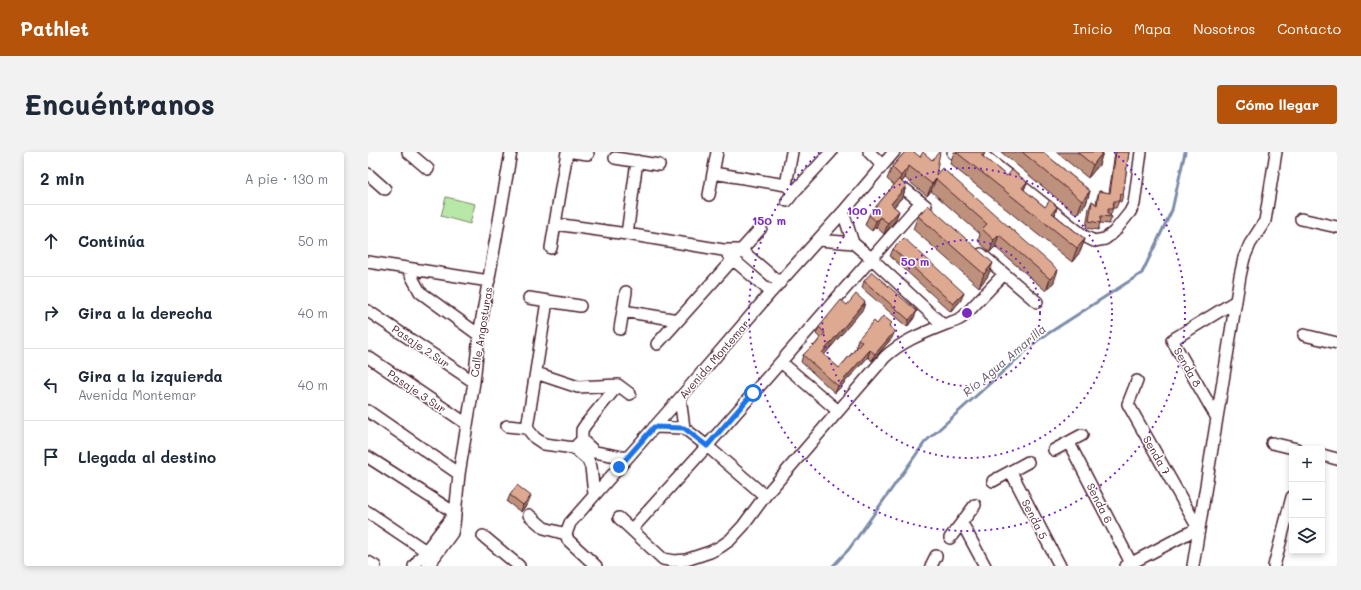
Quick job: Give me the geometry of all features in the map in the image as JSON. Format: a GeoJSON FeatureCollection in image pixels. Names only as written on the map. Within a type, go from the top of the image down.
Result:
{"type":"FeatureCollection","features":[{"type":"Feature","properties":{"kind":"street"},"geometry":{"type":"LineString","coordinates":[[408,152],[428,169]]}},
{"type":"Feature","properties":{"kind":"street","name":"Calle Angosturas"},"geometry":{"type":"LineString","coordinates":[[428,566],[452,533],[459,474],[474,382],[479,335],[490,281],[511,152]]}},
{"type":"Feature","properties":{"kind":"street"},"geometry":{"type":"LineString","coordinates":[[551,248],[567,152]]}},
{"type":"Feature","properties":{"kind":"street"},"geometry":{"type":"LineString","coordinates":[[573,152],[588,154]]}},
{"type":"Feature","properties":{"kind":"street"},"geometry":{"type":"LineString","coordinates":[[709,195],[717,152]]}},
{"type":"Feature","properties":{"kind":"street"},"geometry":{"type":"LineString","coordinates":[[789,193],[792,152]]}},
{"type":"Feature","properties":{"kind":"street"},"geometry":{"type":"LineString","coordinates":[[789,193],[831,152]]}},
{"type":"Feature","properties":{"kind":"street"},"geometry":{"type":"LineString","coordinates":[[869,152],[882,165]]}},
{"type":"Feature","properties":{"kind":"street","name":"Avenida Montemar"},"geometry":{"type":"LineString","coordinates":[[566,534],[570,523],[594,494],[680,398],[771,292],[819,240],[894,152]]}},
{"type":"Feature","properties":{"kind":"street"},"geometry":{"type":"LineString","coordinates":[[979,152],[1084,236],[1094,241],[1100,241],[1110,236],[1132,209],[1141,152]]}},
{"type":"Feature","properties":{"kind":"street"},"geometry":{"type":"LineString","coordinates":[[1193,566],[1198,528],[1244,258],[1250,244],[1265,221],[1276,152]]}},
{"type":"Feature","properties":{"kind":"street"},"geometry":{"type":"LineString","coordinates":[[615,158],[659,165]]}},
{"type":"Feature","properties":{"kind":"street"},"geometry":{"type":"LineString","coordinates":[[627,234],[637,162]]}},
{"type":"Feature","properties":{"kind":"street"},"geometry":{"type":"LineString","coordinates":[[713,173],[789,193]]}},
{"type":"Feature","properties":{"kind":"street"},"geometry":{"type":"LineString","coordinates":[[368,174],[386,189]]}},
{"type":"Feature","properties":{"kind":"street"},"geometry":{"type":"LineString","coordinates":[[906,190],[933,212]]}},
{"type":"Feature","properties":{"kind":"street"},"geometry":{"type":"LineString","coordinates":[[632,529],[707,446],[921,202]]}},
{"type":"Feature","properties":{"kind":"street"},"geometry":{"type":"LineString","coordinates":[[843,212],[853,243],[943,325]]}},
{"type":"Feature","properties":{"kind":"street"},"geometry":{"type":"LineString","coordinates":[[1300,219],[1337,227]]}},
{"type":"Feature","properties":{"kind":"street"},"geometry":{"type":"LineString","coordinates":[[555,224],[723,250],[741,250],[780,283]]}},
{"type":"Feature","properties":{"kind":"street"},"geometry":{"type":"LineString","coordinates":[[657,344],[760,228]]}},
{"type":"Feature","properties":{"kind":"street"},"geometry":{"type":"LineString","coordinates":[[819,240],[853,243]]}},
{"type":"Feature","properties":{"kind":"street"},"geometry":{"type":"LineString","coordinates":[[974,248],[1037,302]]}},
{"type":"Feature","properties":{"kind":"street"},"geometry":{"type":"LineString","coordinates":[[723,250],[771,292]]}},
{"type":"Feature","properties":{"kind":"street"},"geometry":{"type":"LineString","coordinates":[[368,262],[490,281]]}},
{"type":"Feature","properties":{"kind":"street"},"geometry":{"type":"LineString","coordinates":[[407,268],[420,292],[479,335]]}},
{"type":"Feature","properties":{"kind":"street"},"geometry":{"type":"LineString","coordinates":[[619,518],[663,559],[674,561],[686,560],[710,552],[730,540],[743,526],[765,496],[874,368],[895,348],[943,325],[957,321],[964,316],[1004,274]]}},
{"type":"Feature","properties":{"kind":"street"},"geometry":{"type":"LineString","coordinates":[[620,329],[626,292]]}},
{"type":"Feature","properties":{"kind":"street"},"geometry":{"type":"LineString","coordinates":[[529,298],[580,306]]}},
{"type":"Feature","properties":{"kind":"street"},"geometry":{"type":"LineString","coordinates":[[527,428],[547,301]]}},
{"type":"Feature","properties":{"kind":"street","name":"Senda 8"},"geometry":{"type":"LineString","coordinates":[[1217,418],[1172,340],[1236,301]]}},
{"type":"Feature","properties":{"kind":"street","name":"Pasaje 2 Sur"},"geometry":{"type":"LineString","coordinates":[[368,311],[474,382]]}},
{"type":"Feature","properties":{"kind":"street"},"geometry":{"type":"LineString","coordinates":[[623,311],[678,320]]}},
{"type":"Feature","properties":{"kind":"street"},"geometry":{"type":"LineString","coordinates":[[1304,335],[1337,343]]}},
{"type":"Feature","properties":{"kind":"street","name":"Pasaje 3 Sur"},"geometry":{"type":"LineString","coordinates":[[368,358],[467,424]]}},
{"type":"Feature","properties":{"kind":"street"},"geometry":{"type":"LineString","coordinates":[[781,362],[838,411]]}},
{"type":"Feature","properties":{"kind":"street"},"geometry":{"type":"LineString","coordinates":[[536,373],[578,387],[618,385],[630,394]]}},
{"type":"Feature","properties":{"kind":"street","name":"Senda 7"},"geometry":{"type":"LineString","coordinates":[[1137,380],[1128,404],[1198,528]]}},
{"type":"Feature","properties":{"kind":"street"},"geometry":{"type":"LineString","coordinates":[[594,494],[591,470],[588,460],[578,444],[582,430],[586,424],[618,385]]}},
{"type":"Feature","properties":{"kind":"street"},"geometry":{"type":"LineString","coordinates":[[680,398],[684,428]]}},
{"type":"Feature","properties":{"kind":"street"},"geometry":{"type":"LineString","coordinates":[[368,411],[459,474]]}},
{"type":"Feature","properties":{"kind":"street"},"geometry":{"type":"LineString","coordinates":[[507,426],[527,428],[535,438],[544,444],[578,444],[595,452],[627,458]]}},
{"type":"Feature","properties":{"kind":"street"},"geometry":{"type":"LineString","coordinates":[[654,427],[684,428],[765,496]]}},
{"type":"Feature","properties":{"kind":"street"},"geometry":{"type":"LineString","coordinates":[[1054,450],[1082,435]]}},
{"type":"Feature","properties":{"kind":"street","name":"Senda 6"},"geometry":{"type":"LineString","coordinates":[[1069,442],[1128,564]]}},
{"type":"Feature","properties":{"kind":"street"},"geometry":{"type":"LineString","coordinates":[[1272,443],[1289,447]]}},
{"type":"Feature","properties":{"kind":"street"},"geometry":{"type":"LineString","coordinates":[[591,470],[598,459],[606,454]]}},
{"type":"Feature","properties":{"kind":"street"},"geometry":{"type":"LineString","coordinates":[[1325,456],[1337,459]]}},
{"type":"Feature","properties":{"kind":"street"},"geometry":{"type":"LineString","coordinates":[[368,457],[455,513],[414,566]]}},
{"type":"Feature","properties":{"kind":"street"},"geometry":{"type":"LineString","coordinates":[[993,481],[1028,462]]}},
{"type":"Feature","properties":{"kind":"street","name":"Senda 5"},"geometry":{"type":"LineString","coordinates":[[1011,472],[1060,566]]}},
{"type":"Feature","properties":{"kind":"street"},"geometry":{"type":"LineString","coordinates":[[950,538],[975,505]]}},
{"type":"Feature","properties":{"kind":"street"},"geometry":{"type":"LineString","coordinates":[[1274,566],[1289,509]]}},
{"type":"Feature","properties":{"kind":"street"},"geometry":{"type":"LineString","coordinates":[[368,512],[426,551]]}},
{"type":"Feature","properties":{"kind":"street"},"geometry":{"type":"LineString","coordinates":[[529,515],[544,528],[566,534],[571,544],[596,566]]}},
{"type":"Feature","properties":{"kind":"street"},"geometry":{"type":"LineString","coordinates":[[962,523],[985,566]]}},
{"type":"Feature","properties":{"kind":"street"},"geometry":{"type":"LineString","coordinates":[[1128,564],[1198,528]]}},
{"type":"Feature","properties":{"kind":"street"},"geometry":{"type":"LineString","coordinates":[[483,536],[519,566]]}},
{"type":"Feature","properties":{"kind":"street"},"geometry":{"type":"LineString","coordinates":[[368,562],[374,566]]}},
{"type":"Feature","properties":{"kind":"green space"},"geometry":{"type":"Polygon","coordinates":[[[446,197],[475,204],[470,224],[441,216],[446,197]]]}},
{"type":"Feature","properties":{"kind":"building"},"geometry":{"type":"Polygon","coordinates":[[[905,152],[914,152],[920,157],[923,152],[932,160],[940,152],[936,175],[942,168],[1058,270],[1050,279],[999,235],[994,240],[982,229],[987,224],[936,179],[932,184],[909,166],[901,176],[892,167],[905,152]]]}},
{"type":"Feature","properties":{"kind":"building"},"geometry":{"type":"Polygon","coordinates":[[[956,152],[984,152],[981,155],[1007,176],[1012,170],[1027,182],[1022,188],[1045,207],[1050,200],[1057,207],[1052,213],[1085,239],[1077,248],[956,152]]]}},
{"type":"Feature","properties":{"kind":"building"},"geometry":{"type":"Polygon","coordinates":[[[1022,152],[1043,152],[1090,191],[1082,201],[1022,152]]]}},
{"type":"Feature","properties":{"kind":"building"},"geometry":{"type":"Polygon","coordinates":[[[1077,152],[1103,152],[1093,165],[1077,152]]]}},
{"type":"Feature","properties":{"kind":"building"},"geometry":{"type":"Polygon","coordinates":[[[1116,152],[1129,152],[1123,195],[1120,194],[1119,201],[1114,201],[1112,209],[1108,209],[1108,214],[1112,217],[1101,216],[1100,223],[1089,221],[1092,201],[1097,205],[1099,191],[1110,193],[1116,152]]]}},
{"type":"Feature","properties":{"kind":"building"},"geometry":{"type":"Polygon","coordinates":[[[899,179],[906,186],[891,204],[899,211],[888,223],[880,217],[876,221],[869,215],[899,179]]]}},
{"type":"Feature","properties":{"kind":"building"},"geometry":{"type":"Polygon","coordinates":[[[928,205],[993,263],[984,274],[918,216],[928,205]]]}},
{"type":"Feature","properties":{"kind":"building"},"geometry":{"type":"Polygon","coordinates":[[[904,238],[964,293],[953,304],[893,249],[904,238]]]}},
{"type":"Feature","properties":{"kind":"building"},"geometry":{"type":"Polygon","coordinates":[[[872,272],[917,311],[909,320],[864,281],[872,272]]]}},
{"type":"Feature","properties":{"kind":"building"},"geometry":{"type":"Polygon","coordinates":[[[856,294],[865,302],[822,353],[839,368],[862,342],[858,339],[874,321],[877,324],[883,316],[892,323],[889,326],[895,331],[875,354],[870,350],[838,386],[803,355],[813,345],[814,346],[825,333],[819,327],[841,300],[847,305],[856,294]]]}},
{"type":"Feature","properties":{"kind":"building"},"geometry":{"type":"Polygon","coordinates":[[[517,485],[531,496],[523,505],[510,495],[517,485]]]}},
{"type":"Feature","properties":{"kind":"waterway","name":"Río Agua Amarilla"},"geometry":{"type":"LineString","coordinates":[[833,566],[849,549],[925,442],[1038,340],[1142,273],[1172,210],[1185,152]]}},
{"type":"Feature","properties":{"kind":"route"},"geometry":{"type":"LineString","coordinates":[[619,467],[654,427],[684,428],[707,446],[753,393]]}}]}
